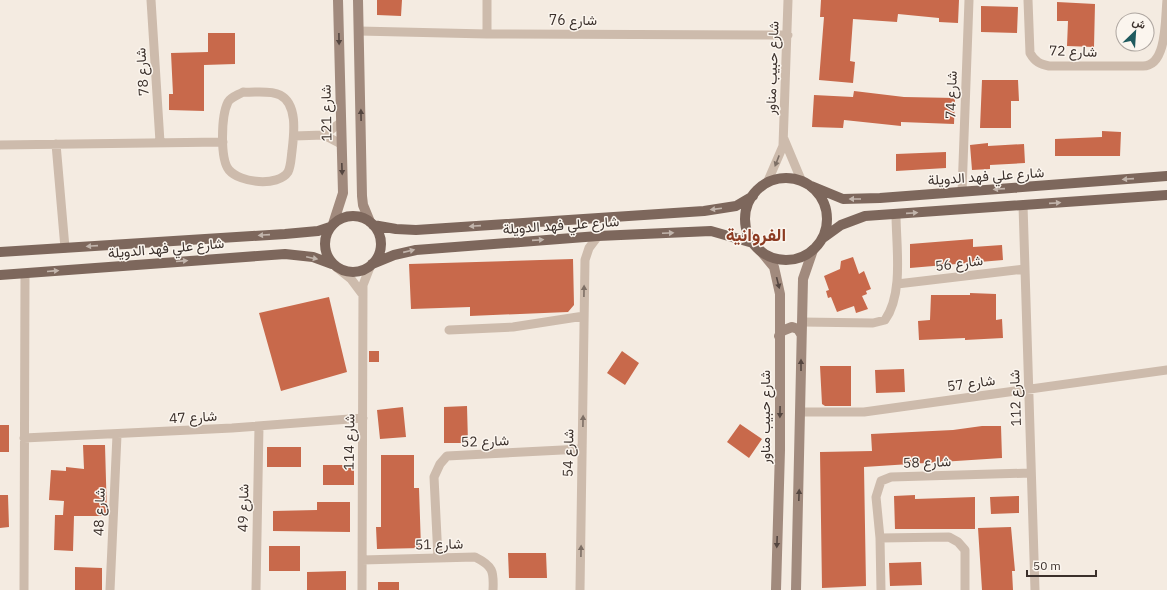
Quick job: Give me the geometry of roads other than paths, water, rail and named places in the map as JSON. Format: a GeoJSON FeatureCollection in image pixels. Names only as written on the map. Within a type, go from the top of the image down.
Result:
{"type":"FeatureCollection","features":[{"type":"Feature","properties":{"kind":"main road","name":"شارع علي فهد الدويلة"},"geometry":{"type":"LineString","coordinates":[[805,183],[843,199],[880,198],[1167,176]]}},
{"type":"Feature","properties":{"kind":"main road"},"geometry":{"type":"LineString","coordinates":[[823,238],[827,227],[827,215],[824,203],[818,193],[805,183],[784,178],[767,183],[752,196],[747,207],[746,220],[748,232],[756,246],[767,255],[786,260],[805,256],[813,250],[823,238],[841,225],[865,216],[1167,195]]}},
{"type":"Feature","properties":{"kind":"main road","name":"شارع علي فهد الدويلة"},"geometry":{"type":"LineString","coordinates":[[372,223],[396,229],[416,230],[704,211],[736,206],[752,196]]}},
{"type":"Feature","properties":{"kind":"main road"},"geometry":{"type":"LineString","coordinates":[[880,198],[879,209],[885,215]]}},
{"type":"Feature","properties":{"kind":"main road"},"geometry":{"type":"LineString","coordinates":[[347,216],[363,218],[372,223],[380,238],[381,245],[380,252],[371,266],[353,272],[344,271],[334,265],[328,257],[325,246],[326,234],[331,225],[347,216]]}},
{"type":"Feature","properties":{"kind":"main road","name":"شارع علي فهد الدويلة"},"geometry":{"type":"LineString","coordinates":[[2,253],[285,234],[318,231],[331,225]]}},
{"type":"Feature","properties":{"kind":"main road","name":"شارع علي فهد الدويلة"},"geometry":{"type":"LineString","coordinates":[[371,266],[394,255],[416,250],[598,236],[711,231],[756,246]]}},
{"type":"Feature","properties":{"kind":"main road","name":"شارع علي فهد الدويلة"},"geometry":{"type":"LineString","coordinates":[[0,275],[269,255],[302,256],[334,265]]}},
{"type":"Feature","properties":{"kind":"street","name":"شارع 78"},"geometry":{"type":"LineString","coordinates":[[151,0],[160,142]]}},
{"type":"Feature","properties":{"kind":"street","name":"شارع 121"},"geometry":{"type":"LineString","coordinates":[[331,225],[343,193],[338,0]]}},
{"type":"Feature","properties":{"kind":"street"},"geometry":{"type":"LineString","coordinates":[[358,0],[362,196],[363,205],[372,223]]}},
{"type":"Feature","properties":{"kind":"street"},"geometry":{"type":"LineString","coordinates":[[487,0],[487,34]]}},
{"type":"Feature","properties":{"kind":"street","name":"شارع حبيب مناور"},"geometry":{"type":"LineString","coordinates":[[767,183],[779,157],[783,138],[788,35],[788,0]]}},
{"type":"Feature","properties":{"kind":"street","name":"شارع 74"},"geometry":{"type":"LineString","coordinates":[[962,192],[969,0]]}},
{"type":"Feature","properties":{"kind":"street","name":"شارع 72"},"geometry":{"type":"LineString","coordinates":[[1028,0],[1030,53],[1034,60],[1040,64],[1050,66],[1151,66],[1157,62],[1163,50],[1167,0]]}},
{"type":"Feature","properties":{"kind":"street","name":"شارع 76"},"geometry":{"type":"LineString","coordinates":[[359,31],[487,34],[788,35]]}},
{"type":"Feature","properties":{"kind":"street"},"geometry":{"type":"LineString","coordinates":[[243,92],[272,93],[286,100],[292,108],[294,136],[288,171],[282,178],[276,180],[249,181],[237,177],[225,164],[223,142],[225,112],[229,101],[243,92]]}},
{"type":"Feature","properties":{"kind":"street"},"geometry":{"type":"LineString","coordinates":[[324,135],[340,123]]}},
{"type":"Feature","properties":{"kind":"street"},"geometry":{"type":"LineString","coordinates":[[294,136],[324,135],[341,144]]}},
{"type":"Feature","properties":{"kind":"street","name":"شارع حبيب مناور"},"geometry":{"type":"LineString","coordinates":[[783,138],[805,183]]}},
{"type":"Feature","properties":{"kind":"street"},"geometry":{"type":"LineString","coordinates":[[0,145],[223,142]]}},
{"type":"Feature","properties":{"kind":"street"},"geometry":{"type":"LineString","coordinates":[[56,144],[64,248]]}},
{"type":"Feature","properties":{"kind":"street","name":"شارع 112"},"geometry":{"type":"LineString","coordinates":[[1024,205],[1035,590]]}},
{"type":"Feature","properties":{"kind":"street"},"geometry":{"type":"LineString","coordinates":[[802,322],[873,323],[884,320],[894,301],[897,284],[896,214]]}},
{"type":"Feature","properties":{"kind":"street","name":"شارع 54"},"geometry":{"type":"LineString","coordinates":[[580,590],[585,260],[589,248],[598,236]]}},
{"type":"Feature","properties":{"kind":"street","name":"شارع حبيب مناور"},"geometry":{"type":"LineString","coordinates":[[756,246],[774,267],[780,294],[780,450],[776,590]]}},
{"type":"Feature","properties":{"kind":"street"},"geometry":{"type":"LineString","coordinates":[[796,590],[803,279],[813,250]]}},
{"type":"Feature","properties":{"kind":"street"},"geometry":{"type":"LineString","coordinates":[[334,265],[351,279],[363,294]]}},
{"type":"Feature","properties":{"kind":"street","name":"شارع 114"},"geometry":{"type":"LineString","coordinates":[[362,590],[363,294],[365,276],[371,266]]}},
{"type":"Feature","properties":{"kind":"street","name":"شارع 56"},"geometry":{"type":"LineString","coordinates":[[897,284],[1025,269]]}},
{"type":"Feature","properties":{"kind":"street"},"geometry":{"type":"LineString","coordinates":[[24,590],[25,274]]}},
{"type":"Feature","properties":{"kind":"street"},"geometry":{"type":"LineString","coordinates":[[449,330],[513,327],[584,316]]}},
{"type":"Feature","properties":{"kind":"street"},"geometry":{"type":"LineString","coordinates":[[779,336],[782,331],[792,327],[798,329],[801,334]]}},
{"type":"Feature","properties":{"kind":"street","name":"شارع 57"},"geometry":{"type":"LineString","coordinates":[[801,412],[864,412],[1167,370]]}},
{"type":"Feature","properties":{"kind":"street","name":"شارع 47"},"geometry":{"type":"LineString","coordinates":[[24,438],[117,435],[363,418]]}},
{"type":"Feature","properties":{"kind":"street","name":"شارع 49"},"geometry":{"type":"LineString","coordinates":[[256,590],[259,426]]}},
{"type":"Feature","properties":{"kind":"street","name":"شارع 48"},"geometry":{"type":"LineString","coordinates":[[110,590],[117,435]]}},
{"type":"Feature","properties":{"kind":"street","name":"شارع 52"},"geometry":{"type":"LineString","coordinates":[[438,558],[434,477],[440,464],[447,456],[582,450]]}},
{"type":"Feature","properties":{"kind":"street","name":"شارع 58"},"geometry":{"type":"LineString","coordinates":[[881,590],[880,538],[876,497],[881,481],[891,477],[1031,473]]}},
{"type":"Feature","properties":{"kind":"street"},"geometry":{"type":"LineString","coordinates":[[880,538],[949,537],[958,542],[966,550],[966,590]]}},
{"type":"Feature","properties":{"kind":"street","name":"شارع 51"},"geometry":{"type":"LineString","coordinates":[[362,560],[475,557],[488,564],[493,574],[493,590]]}},
{"type":"Feature","properties":{"kind":"district","name":"الفروانية"},"geometry":{"type":"Point","coordinates":[756,234]}}]}
